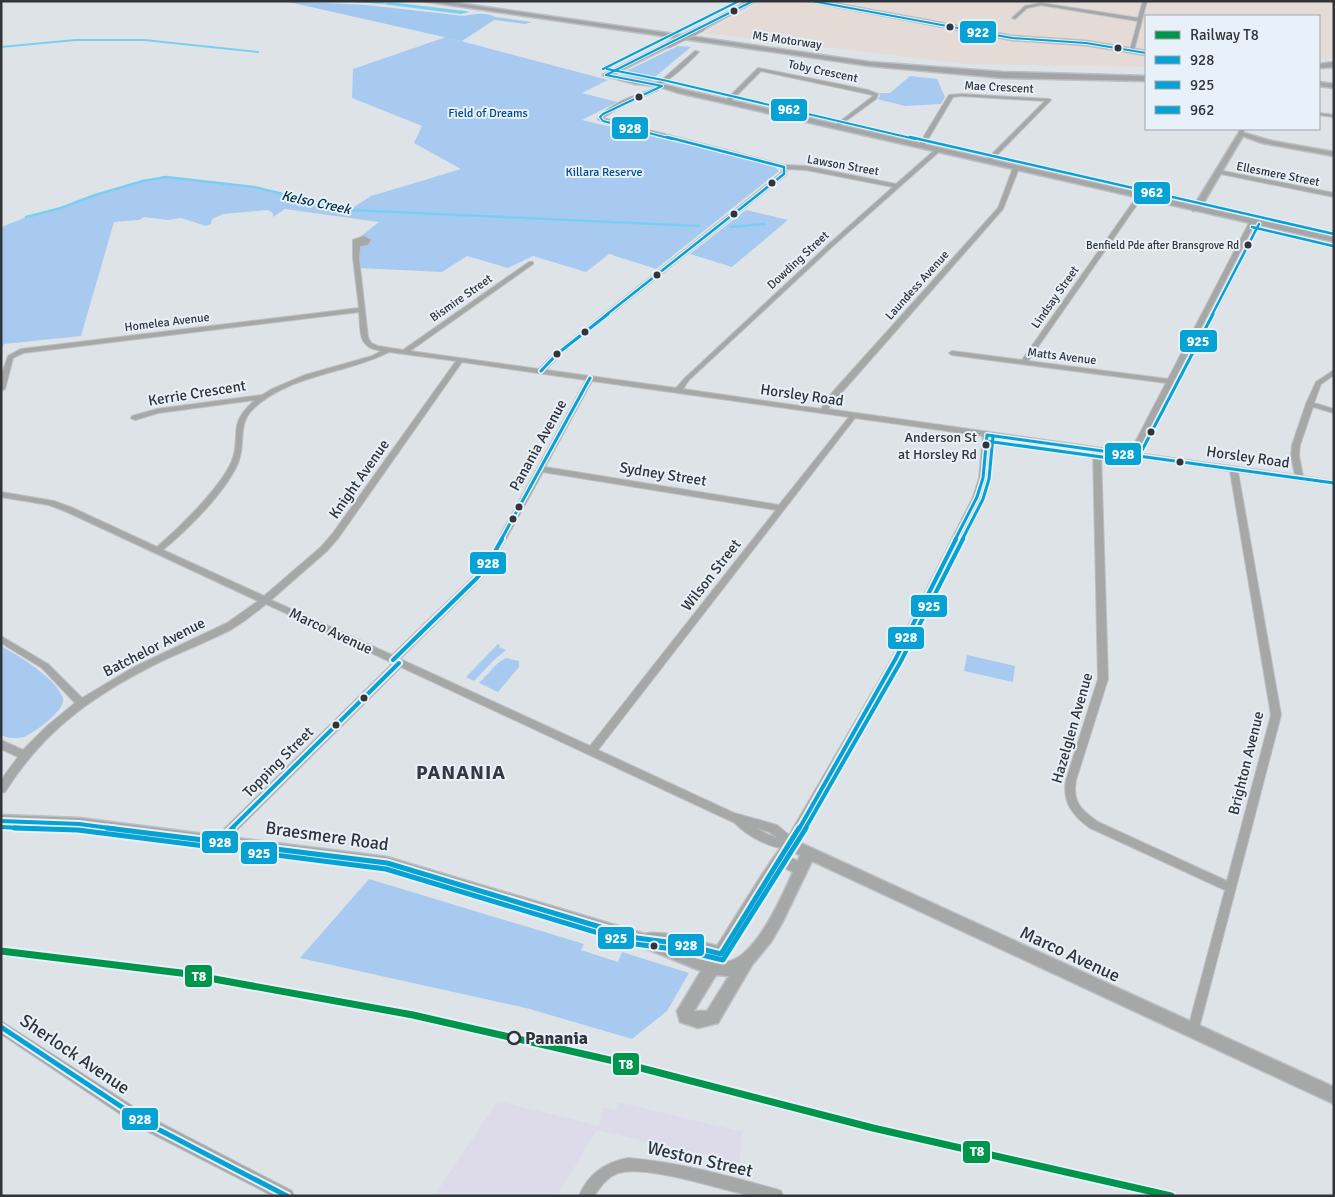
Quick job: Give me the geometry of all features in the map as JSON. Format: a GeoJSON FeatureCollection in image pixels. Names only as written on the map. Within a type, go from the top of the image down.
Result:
{"type":"FeatureCollection","features":[{"type":"Feature","properties":{"kind":"highway","name":"M5 Motorway"},"geometry":{"type":"LineString","coordinates":[[426,1],[870,64],[1003,75],[1145,79]]}},
{"type":"Feature","properties":{"kind":"highway","name":"M5 Motorway"},"geometry":{"type":"LineString","coordinates":[[453,1],[811,52],[904,63],[1032,72],[1145,74]]}},
{"type":"Feature","properties":{"kind":"highway"},"geometry":{"type":"LineString","coordinates":[[1320,66],[1334,64]]}},
{"type":"Feature","properties":{"kind":"highway"},"geometry":{"type":"LineString","coordinates":[[1320,72],[1334,70]]}},
{"type":"Feature","properties":{"kind":"main road"},"geometry":{"type":"LineString","coordinates":[[753,1],[606,75],[1334,240]]}},
{"type":"Feature","properties":{"kind":"main road"},"geometry":{"type":"LineString","coordinates":[[811,1],[1012,38],[1086,43],[1145,53]]}},
{"type":"Feature","properties":{"kind":"main road"},"geometry":{"type":"LineString","coordinates":[[622,68],[619,74],[623,79]]}},
{"type":"Feature","properties":{"kind":"main road"},"geometry":{"type":"LineString","coordinates":[[1320,84],[1334,86]]}},
{"type":"Feature","properties":{"kind":"street"},"geometry":{"type":"LineString","coordinates":[[1132,50],[1144,1]]}},
{"type":"Feature","properties":{"kind":"street"},"geometry":{"type":"LineString","coordinates":[[1014,18],[1026,7],[1041,4],[1140,20]]}},
{"type":"Feature","properties":{"kind":"street","name":"Lawson Street"},"geometry":{"type":"LineString","coordinates":[[697,52],[654,86],[603,114],[600,119],[784,167],[806,168],[898,186]]}},
{"type":"Feature","properties":{"kind":"street","name":"Toby Crescent"},"geometry":{"type":"LineString","coordinates":[[727,102],[760,69],[876,94],[874,98],[836,127]]}},
{"type":"Feature","properties":{"kind":"street","name":"Lawson Street"},"geometry":{"type":"LineString","coordinates":[[642,94],[654,86]]}},
{"type":"Feature","properties":{"kind":"street","name":"Mae Crescent"},"geometry":{"type":"LineString","coordinates":[[920,146],[951,96],[961,94],[1049,100],[988,161]]}},
{"type":"Feature","properties":{"kind":"street"},"geometry":{"type":"LineString","coordinates":[[1320,114],[1334,116]]}},
{"type":"Feature","properties":{"kind":"street"},"geometry":{"type":"LineString","coordinates":[[1196,208],[1240,134],[1334,154]]}},
{"type":"Feature","properties":{"kind":"street","name":"Dowding Street"},"geometry":{"type":"LineString","coordinates":[[678,390],[687,379],[788,285],[938,150]]}},
{"type":"Feature","properties":{"kind":"street"},"geometry":{"type":"LineString","coordinates":[[541,371],[557,354],[784,174],[786,170],[784,167]]}},
{"type":"Feature","properties":{"kind":"street","name":"Laundess Avenue"},"geometry":{"type":"LineString","coordinates":[[823,411],[832,397],[1001,208],[1016,168]]}},
{"type":"Feature","properties":{"kind":"street","name":"Ellesmere Street"},"geometry":{"type":"LineString","coordinates":[[1218,172],[1334,195]]}},
{"type":"Feature","properties":{"kind":"street","name":"Lindsay Street"},"geometry":{"type":"LineString","coordinates":[[1024,362],[1140,196]]}},
{"type":"Feature","properties":{"kind":"street"},"geometry":{"type":"LineString","coordinates":[[1132,455],[1253,221]]}},
{"type":"Feature","properties":{"kind":"street"},"geometry":{"type":"LineString","coordinates":[[357,244],[356,258],[366,342],[376,348],[361,360]]}},
{"type":"Feature","properties":{"kind":"street","name":"Bismire Street"},"geometry":{"type":"LineString","coordinates":[[404,352],[531,263]]}},
{"type":"Feature","properties":{"kind":"street","name":"Homelea Avenue"},"geometry":{"type":"LineString","coordinates":[[1,389],[10,357],[20,351],[361,310]]}},
{"type":"Feature","properties":{"kind":"street","name":"Horsley Road"},"geometry":{"type":"LineString","coordinates":[[376,348],[1334,483]]}},
{"type":"Feature","properties":{"kind":"street"},"geometry":{"type":"LineString","coordinates":[[158,550],[177,534],[232,468],[237,453],[240,420],[249,409],[263,397],[284,386],[374,357],[388,350]]}},
{"type":"Feature","properties":{"kind":"street","name":"Matts Avenue"},"geometry":{"type":"LineString","coordinates":[[952,353],[1170,381]]}},
{"type":"Feature","properties":{"kind":"street","name":"Knight Avenue"},"geometry":{"type":"LineString","coordinates":[[263,600],[324,548],[336,535],[460,360]]}},
{"type":"Feature","properties":{"kind":"street"},"geometry":{"type":"LineString","coordinates":[[1300,478],[1295,450],[1318,383],[1334,372]]}},
{"type":"Feature","properties":{"kind":"street","name":"Panania Avenue"},"geometry":{"type":"LineString","coordinates":[[396,662],[484,570],[590,378]]}},
{"type":"Feature","properties":{"kind":"street","name":"Kerrie Crescent"},"geometry":{"type":"LineString","coordinates":[[135,418],[157,411],[263,397]]}},
{"type":"Feature","properties":{"kind":"street"},"geometry":{"type":"LineString","coordinates":[[1310,404],[1334,411]]}},
{"type":"Feature","properties":{"kind":"street","name":"Wilson Street"},"geometry":{"type":"LineString","coordinates":[[591,752],[853,416]]}},
{"type":"Feature","properties":{"kind":"street"},"geometry":{"type":"LineString","coordinates":[[808,853],[794,887],[758,950],[746,962],[712,1018],[703,1020],[688,1018],[685,1011],[790,844],[905,642],[977,497],[983,478],[987,435]]}},
{"type":"Feature","properties":{"kind":"street","name":"Hazelglen Avenue"},"geometry":{"type":"LineString","coordinates":[[1097,450],[1103,679],[1071,780],[1069,794],[1071,802],[1083,818],[1094,825],[1230,887]]}},
{"type":"Feature","properties":{"kind":"street","name":"Sydney Street"},"geometry":{"type":"LineString","coordinates":[[541,469],[781,508]]}},
{"type":"Feature","properties":{"kind":"street","name":"Brighton Avenue"},"geometry":{"type":"LineString","coordinates":[[1193,1032],[1276,715],[1234,469]]}},
{"type":"Feature","properties":{"kind":"street","name":"Marco Avenue"},"geometry":{"type":"LineString","coordinates":[[1,494],[62,506],[738,819],[758,836],[774,843],[790,844],[1334,1096]]}},
{"type":"Feature","properties":{"kind":"street","name":"Batchelor Avenue"},"geometry":{"type":"LineString","coordinates":[[1,789],[23,755],[49,730],[82,704],[142,667],[230,625],[263,600]]}},
{"type":"Feature","properties":{"kind":"street"},"geometry":{"type":"LineString","coordinates":[[1,639],[45,666],[82,704]]}},
{"type":"Feature","properties":{"kind":"street","name":"Topping Street"},"geometry":{"type":"LineString","coordinates":[[220,840],[396,662]]}},
{"type":"Feature","properties":{"kind":"street"},"geometry":{"type":"LineString","coordinates":[[1,744],[23,755]]}},
{"type":"Feature","properties":{"kind":"street","name":"Braesmere Road"},"geometry":{"type":"LineString","coordinates":[[1,821],[79,824],[220,840],[387,863],[638,938],[711,970],[732,969],[746,962]]}},
{"type":"Feature","properties":{"kind":"street"},"geometry":{"type":"LineString","coordinates":[[779,860],[801,869]]}},
{"type":"Feature","properties":{"kind":"street","name":"Braesmere Road"},"geometry":{"type":"LineString","coordinates":[[638,938],[682,944],[721,954]]}},
{"type":"Feature","properties":{"kind":"street","name":"Sherlock Avenue"},"geometry":{"type":"LineString","coordinates":[[1,1027],[146,1123],[287,1196]]}},
{"type":"Feature","properties":{"kind":"street","name":"Weston Street"},"geometry":{"type":"LineString","coordinates":[[615,1167],[633,1164],[644,1165],[776,1196]]}},
{"type":"Feature","properties":{"kind":"street"},"geometry":{"type":"LineString","coordinates":[[586,1196],[601,1176],[615,1167]]}},
{"type":"Feature","properties":{"kind":"shaded area"},"geometry":{"type":"Polygon","coordinates":[[[284,1],[366,5],[464,16],[484,14],[532,22],[525,24],[494,20],[462,41],[284,1]]]}},
{"type":"Feature","properties":{"kind":"shaded area"},"geometry":{"type":"Polygon","coordinates":[[[762,1],[1334,1],[1334,58],[1320,59],[1320,15],[1145,15],[1145,67],[968,64],[704,33],[762,1]]]}},
{"type":"Feature","properties":{"kind":"shaded area"},"geometry":{"type":"Polygon","coordinates":[[[390,2],[470,12],[461,14],[382,4],[390,2]]]}},
{"type":"Feature","properties":{"kind":"shaded area"},"geometry":{"type":"Polygon","coordinates":[[[498,1101],[599,1126],[602,1107],[616,1110],[618,1102],[743,1132],[739,1163],[597,1130],[557,1196],[434,1196],[498,1101]]]}},
{"type":"Feature","properties":{"kind":"green space"},"geometry":{"type":"Polygon","coordinates":[[[446,37],[608,80],[582,93],[617,102],[582,120],[768,164],[779,171],[656,269],[609,254],[586,272],[533,256],[508,268],[467,256],[442,272],[359,268],[360,237],[379,222],[285,209],[273,217],[273,213],[268,210],[223,214],[212,219],[211,224],[206,226],[181,218],[168,220],[144,217],[139,220],[114,222],[81,336],[4,344],[1,350],[1,227],[95,195],[143,181],[166,177],[254,187],[349,210],[371,196],[461,169],[414,143],[422,126],[352,98],[353,69],[446,37]]]}},
{"type":"Feature","properties":{"kind":"green space"},"geometry":{"type":"Polygon","coordinates":[[[678,46],[691,47],[650,81],[620,74],[678,46]]]}},
{"type":"Feature","properties":{"kind":"green space"},"geometry":{"type":"Polygon","coordinates":[[[910,76],[937,79],[945,97],[941,104],[905,106],[877,99],[880,96],[879,93],[890,93],[910,76]]]}},
{"type":"Feature","properties":{"kind":"green space"},"geometry":{"type":"Polygon","coordinates":[[[746,210],[788,220],[732,267],[690,254],[746,210]]]}},
{"type":"Feature","properties":{"kind":"green space"},"geometry":{"type":"Polygon","coordinates":[[[498,644],[500,645],[499,647],[506,650],[474,681],[466,677],[498,644]]]}},
{"type":"Feature","properties":{"kind":"green space"},"geometry":{"type":"Polygon","coordinates":[[[1,646],[45,675],[59,690],[63,698],[63,703],[55,714],[42,726],[24,737],[13,738],[1,735],[1,646]]]}},
{"type":"Feature","properties":{"kind":"green space"},"geometry":{"type":"Polygon","coordinates":[[[967,655],[1015,666],[1013,682],[964,671],[967,655]]]}},
{"type":"Feature","properties":{"kind":"green space"},"geometry":{"type":"Polygon","coordinates":[[[506,658],[519,661],[519,667],[498,692],[479,683],[498,663],[506,658]]]}},
{"type":"Feature","properties":{"kind":"green space"},"geometry":{"type":"Polygon","coordinates":[[[369,879],[584,944],[581,950],[618,962],[622,952],[689,973],[667,1011],[632,1039],[530,1009],[300,958],[369,879]]]}},
{"type":"Feature","properties":{"kind":"waterway"},"geometry":{"type":"LineString","coordinates":[[353,1],[383,3]]}},
{"type":"Feature","properties":{"kind":"waterway"},"geometry":{"type":"LineString","coordinates":[[1,47],[75,40],[144,40],[258,52]]}},
{"type":"Feature","properties":{"kind":"waterway","name":"Kelso Creek"},"geometry":{"type":"LineString","coordinates":[[26,217],[61,208],[95,195],[143,181],[166,177],[254,187],[349,210],[699,226]]}},
{"type":"Feature","properties":{"kind":"waterway","name":"Kelso Creek"},"geometry":{"type":"LineString","coordinates":[[730,227],[765,224]]}},
{"type":"Feature","properties":{"kind":"rail line","name":"T8"},"geometry":{"type":"LineString","coordinates":[[1,951],[181,973],[413,1015],[614,1061],[873,1128],[1171,1196]]}},
{"type":"Feature","properties":{"kind":"transit line","name":"962"},"geometry":{"type":"LineString","coordinates":[[603,69],[739,1]]}},
{"type":"Feature","properties":{"kind":"transit line","name":"928"},"geometry":{"type":"LineString","coordinates":[[606,75],[753,1]]}},
{"type":"Feature","properties":{"kind":"transit line","name":"922"},"geometry":{"type":"LineString","coordinates":[[812,1],[1012,38],[1086,43],[1145,53]]}},
{"type":"Feature","properties":{"kind":"transit line","name":"962"},"geometry":{"type":"LineString","coordinates":[[607,69],[663,80],[1334,234]]}},
{"type":"Feature","properties":{"kind":"transit line","name":"928"},"geometry":{"type":"LineString","coordinates":[[606,75],[662,86],[603,114],[600,117],[603,121],[784,167]]}},
{"type":"Feature","properties":{"kind":"transit line","name":"928"},"geometry":{"type":"LineString","coordinates":[[541,371],[557,354],[784,174],[784,167]]}},
{"type":"Feature","properties":{"kind":"transit line","name":"925"},"geometry":{"type":"LineString","coordinates":[[1138,458],[1259,224]]}},
{"type":"Feature","properties":{"kind":"transit line","name":"925"},"geometry":{"type":"LineString","coordinates":[[1252,227],[1333,246]]}},
{"type":"Feature","properties":{"kind":"transit line","name":"928"},"geometry":{"type":"LineString","coordinates":[[393,660],[477,578],[488,564],[590,378]]}},
{"type":"Feature","properties":{"kind":"transit line","name":"928"},"geometry":{"type":"LineString","coordinates":[[987,435],[1334,483]]}},
{"type":"Feature","properties":{"kind":"transit line","name":"928"},"geometry":{"type":"LineString","coordinates":[[1,821],[79,824],[387,863],[637,938],[682,944],[721,954],[770,873],[790,844],[896,658],[977,497],[983,478],[987,435]]}},
{"type":"Feature","properties":{"kind":"transit line","name":"925"},"geometry":{"type":"LineString","coordinates":[[1,827],[78,830],[386,869],[635,944],[681,950],[723,960],[795,847],[901,661],[983,499],[989,479],[993,436]]}},
{"type":"Feature","properties":{"kind":"transit line","name":"925"},"geometry":{"type":"LineString","coordinates":[[986,441],[1131,461]]}},
{"type":"Feature","properties":{"kind":"transit line","name":"928"},"geometry":{"type":"LineString","coordinates":[[220,840],[399,663]]}},
{"type":"Feature","properties":{"kind":"transit line","name":"928"},"geometry":{"type":"LineString","coordinates":[[1,1027],[146,1123],[287,1196]]}},
{"type":"Feature","properties":{"kind":"place","name":"Benfield Pde after Bransgrove Rd"},"geometry":{"type":"Point","coordinates":[1248,245]}},
{"type":"Feature","properties":{"kind":"place","name":"Anderson St at Horsley Rd"},"geometry":{"type":"Point","coordinates":[986,445]}},
{"type":"Feature","properties":{"kind":"place","name":"Panania"},"geometry":{"type":"Point","coordinates":[514,1038]}},
{"type":"Feature","properties":{"kind":"district","name":"PANANIA"},"geometry":{"type":"Point","coordinates":[461,772]}},
{"type":"Feature","properties":{"kind":"park label","name":"Field of Dreams"},"geometry":{"type":"Point","coordinates":[488,113]}},
{"type":"Feature","properties":{"kind":"park label","name":"Killara Reserve"},"geometry":{"type":"Point","coordinates":[604,172]}}]}
